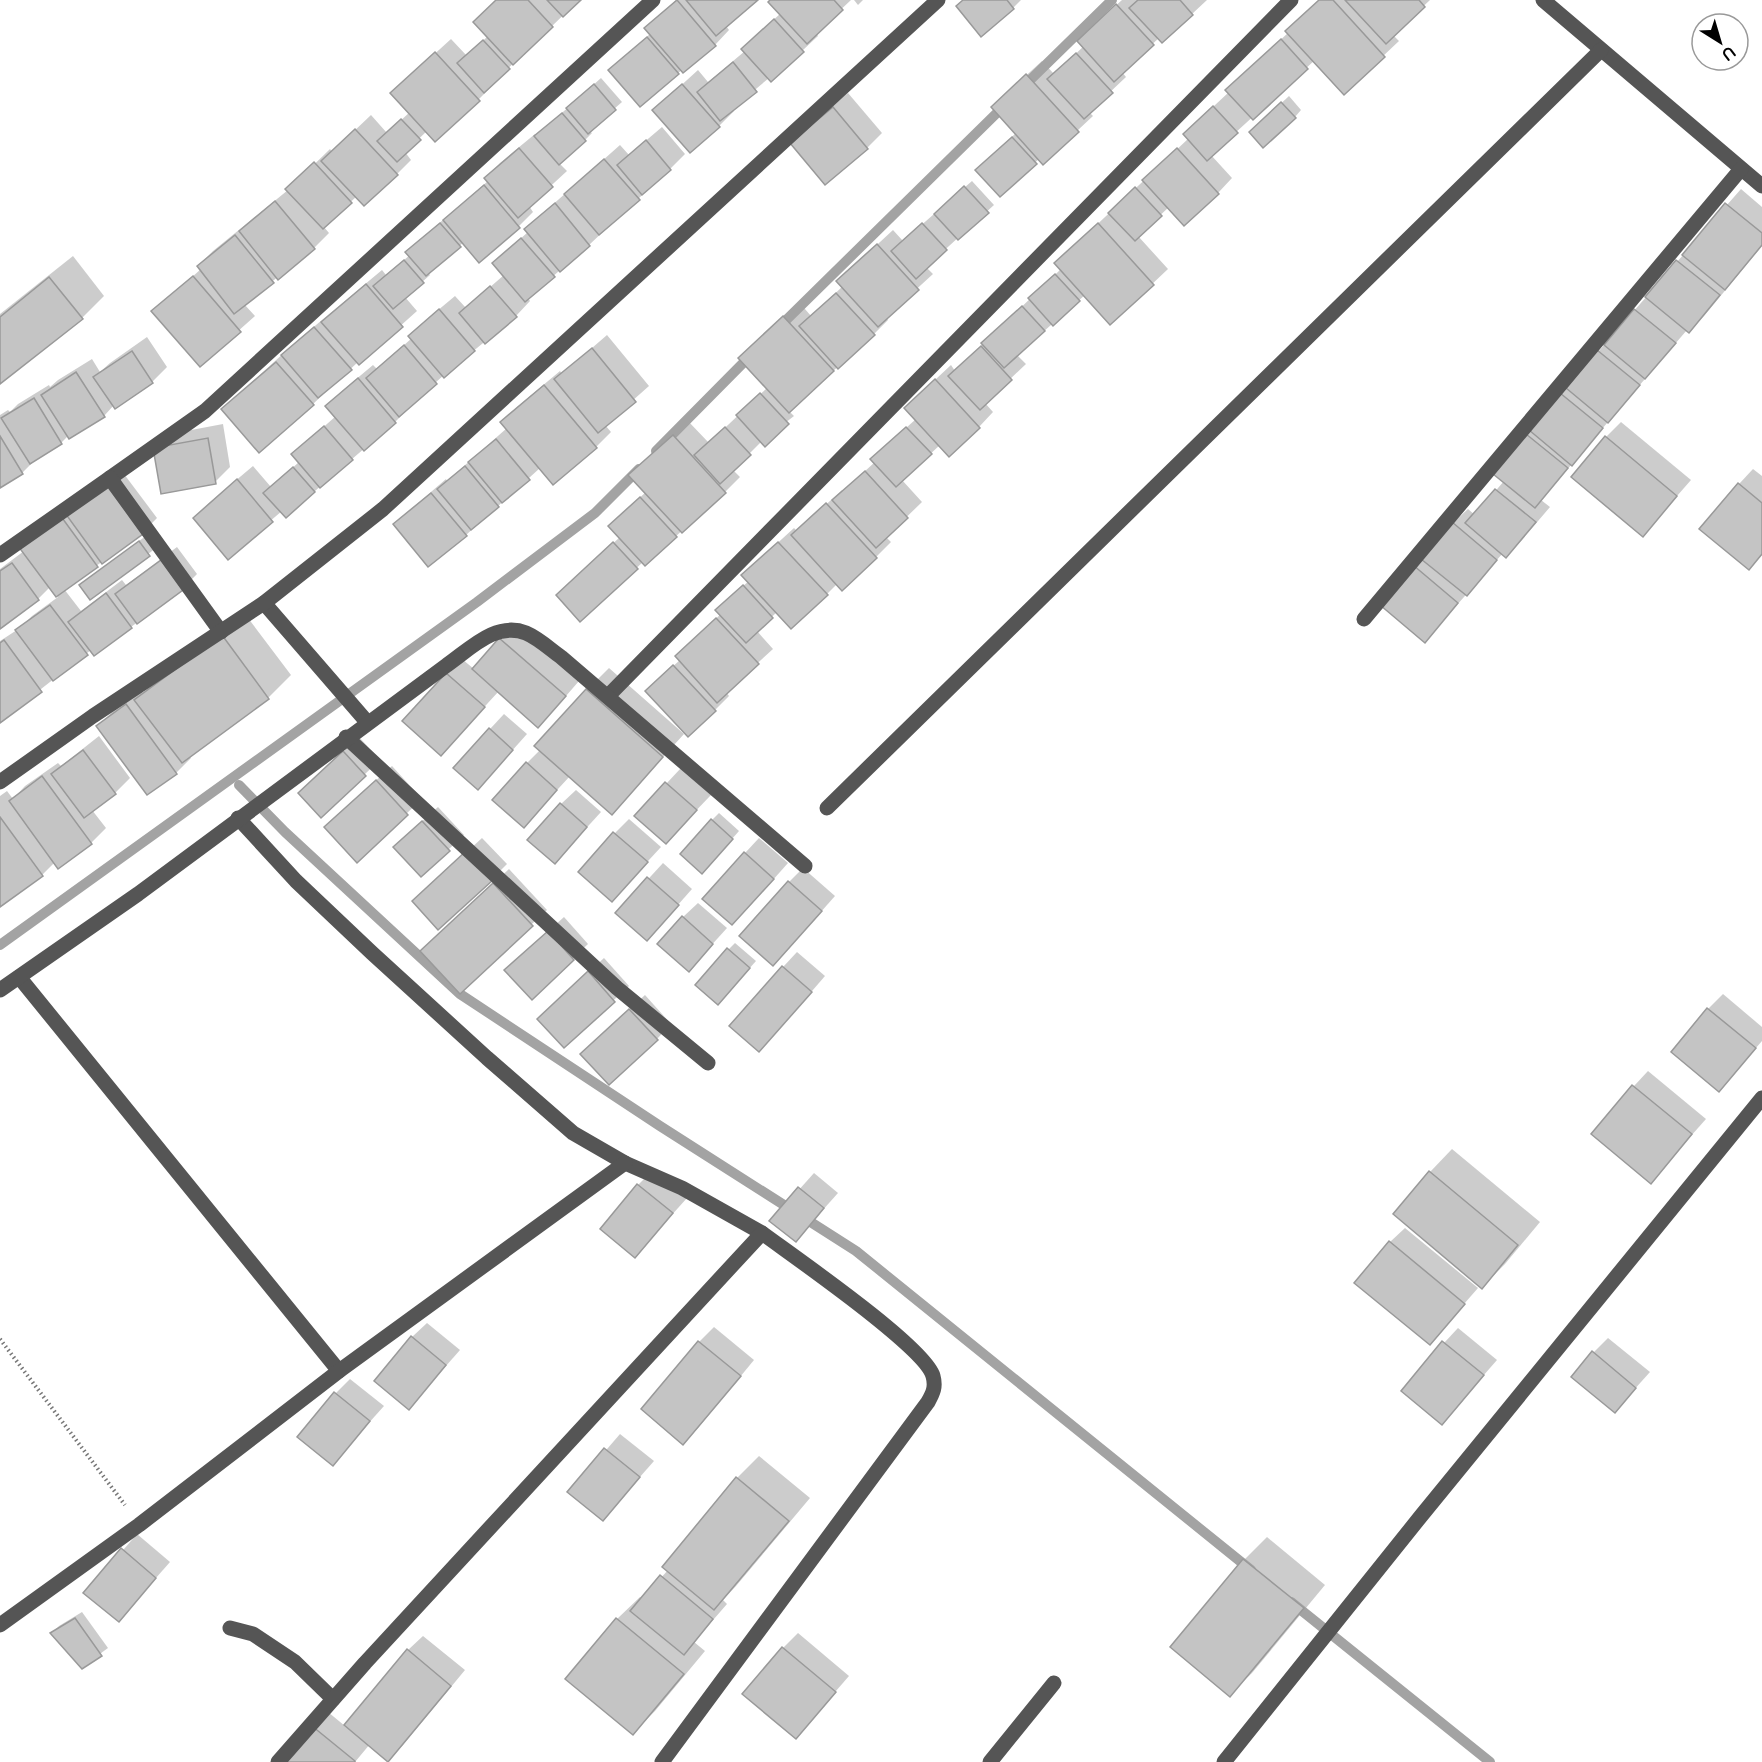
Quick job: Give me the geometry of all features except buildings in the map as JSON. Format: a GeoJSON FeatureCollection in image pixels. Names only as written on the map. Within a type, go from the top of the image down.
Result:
{"type":"FeatureCollection","features":[{"type":"Feature","properties":{"kind":"street"},"geometry":{"type":"LineString","coordinates":[[0,555],[205,411],[653,0]]}},
{"type":"Feature","properties":{"kind":"street"},"geometry":{"type":"LineString","coordinates":[[0,782],[93,716],[264,603],[382,509],[938,0]]}},
{"type":"Feature","properties":{"kind":"street"},"geometry":{"type":"LineString","coordinates":[[608,696],[1291,0]]}},
{"type":"Feature","properties":{"kind":"street"},"geometry":{"type":"LineString","coordinates":[[1543,0],[1762,186]]}},
{"type":"Feature","properties":{"kind":"street"},"geometry":{"type":"LineString","coordinates":[[827,808],[1601,50]]}},
{"type":"Feature","properties":{"kind":"street"},"geometry":{"type":"LineString","coordinates":[[1364,619],[1741,170]]}},
{"type":"Feature","properties":{"kind":"street"},"geometry":{"type":"LineString","coordinates":[[110,478],[221,632]]}},
{"type":"Feature","properties":{"kind":"street"},"geometry":{"type":"LineString","coordinates":[[264,603],[367,722]]}},
{"type":"Feature","properties":{"kind":"street"},"geometry":{"type":"LineString","coordinates":[[0,990],[138,894],[367,722],[493,633],[507,629],[528,634],[561,657],[805,866]]}},
{"type":"Feature","properties":{"kind":"street"},"geometry":{"type":"LineString","coordinates":[[346,737],[617,988],[708,1063]]}},
{"type":"Feature","properties":{"kind":"street"},"geometry":{"type":"LineString","coordinates":[[238,818],[296,881],[487,1058],[573,1133],[625,1163],[682,1188],[762,1233],[914,1350],[928,1365],[933,1375],[935,1389],[928,1402],[662,1762]]}},
{"type":"Feature","properties":{"kind":"street"},"geometry":{"type":"LineString","coordinates":[[19,977],[339,1371]]}},
{"type":"Feature","properties":{"kind":"street"},"geometry":{"type":"LineString","coordinates":[[1224,1762],[1421,1516],[1762,1098]]}},
{"type":"Feature","properties":{"kind":"street"},"geometry":{"type":"LineString","coordinates":[[0,1625],[139,1525],[339,1371],[625,1163]]}},
{"type":"Feature","properties":{"kind":"street"},"geometry":{"type":"LineString","coordinates":[[278,1762],[762,1233]]}},
{"type":"Feature","properties":{"kind":"street"},"geometry":{"type":"LineString","coordinates":[[230,1628],[253,1634],[295,1662],[333,1700]]}},
{"type":"Feature","properties":{"kind":"street"},"geometry":{"type":"LineString","coordinates":[[990,1762],[1054,1683]]}},
{"type":"Feature","properties":{"kind":"path"},"geometry":{"type":"LineString","coordinates":[[0,1339],[139,1525]]}},
{"type":"Feature","properties":{"kind":"waterway"},"geometry":{"type":"LineString","coordinates":[[1022,88],[1112,0]]}},
{"type":"Feature","properties":{"kind":"waterway"},"geometry":{"type":"LineString","coordinates":[[776,330],[1007,103]]}},
{"type":"Feature","properties":{"kind":"waterway"},"geometry":{"type":"LineString","coordinates":[[656,451],[753,353]]}},
{"type":"Feature","properties":{"kind":"waterway"},"geometry":{"type":"LineString","coordinates":[[0,945],[477,602],[595,513],[639,469]]}},
{"type":"Feature","properties":{"kind":"waterway"},"geometry":{"type":"LineString","coordinates":[[239,785],[285,832],[460,994],[660,1126],[856,1251],[1251,1570]]}},
{"type":"Feature","properties":{"kind":"waterway"},"geometry":{"type":"LineString","coordinates":[[1291,1602],[1490,1762]]}}]}
